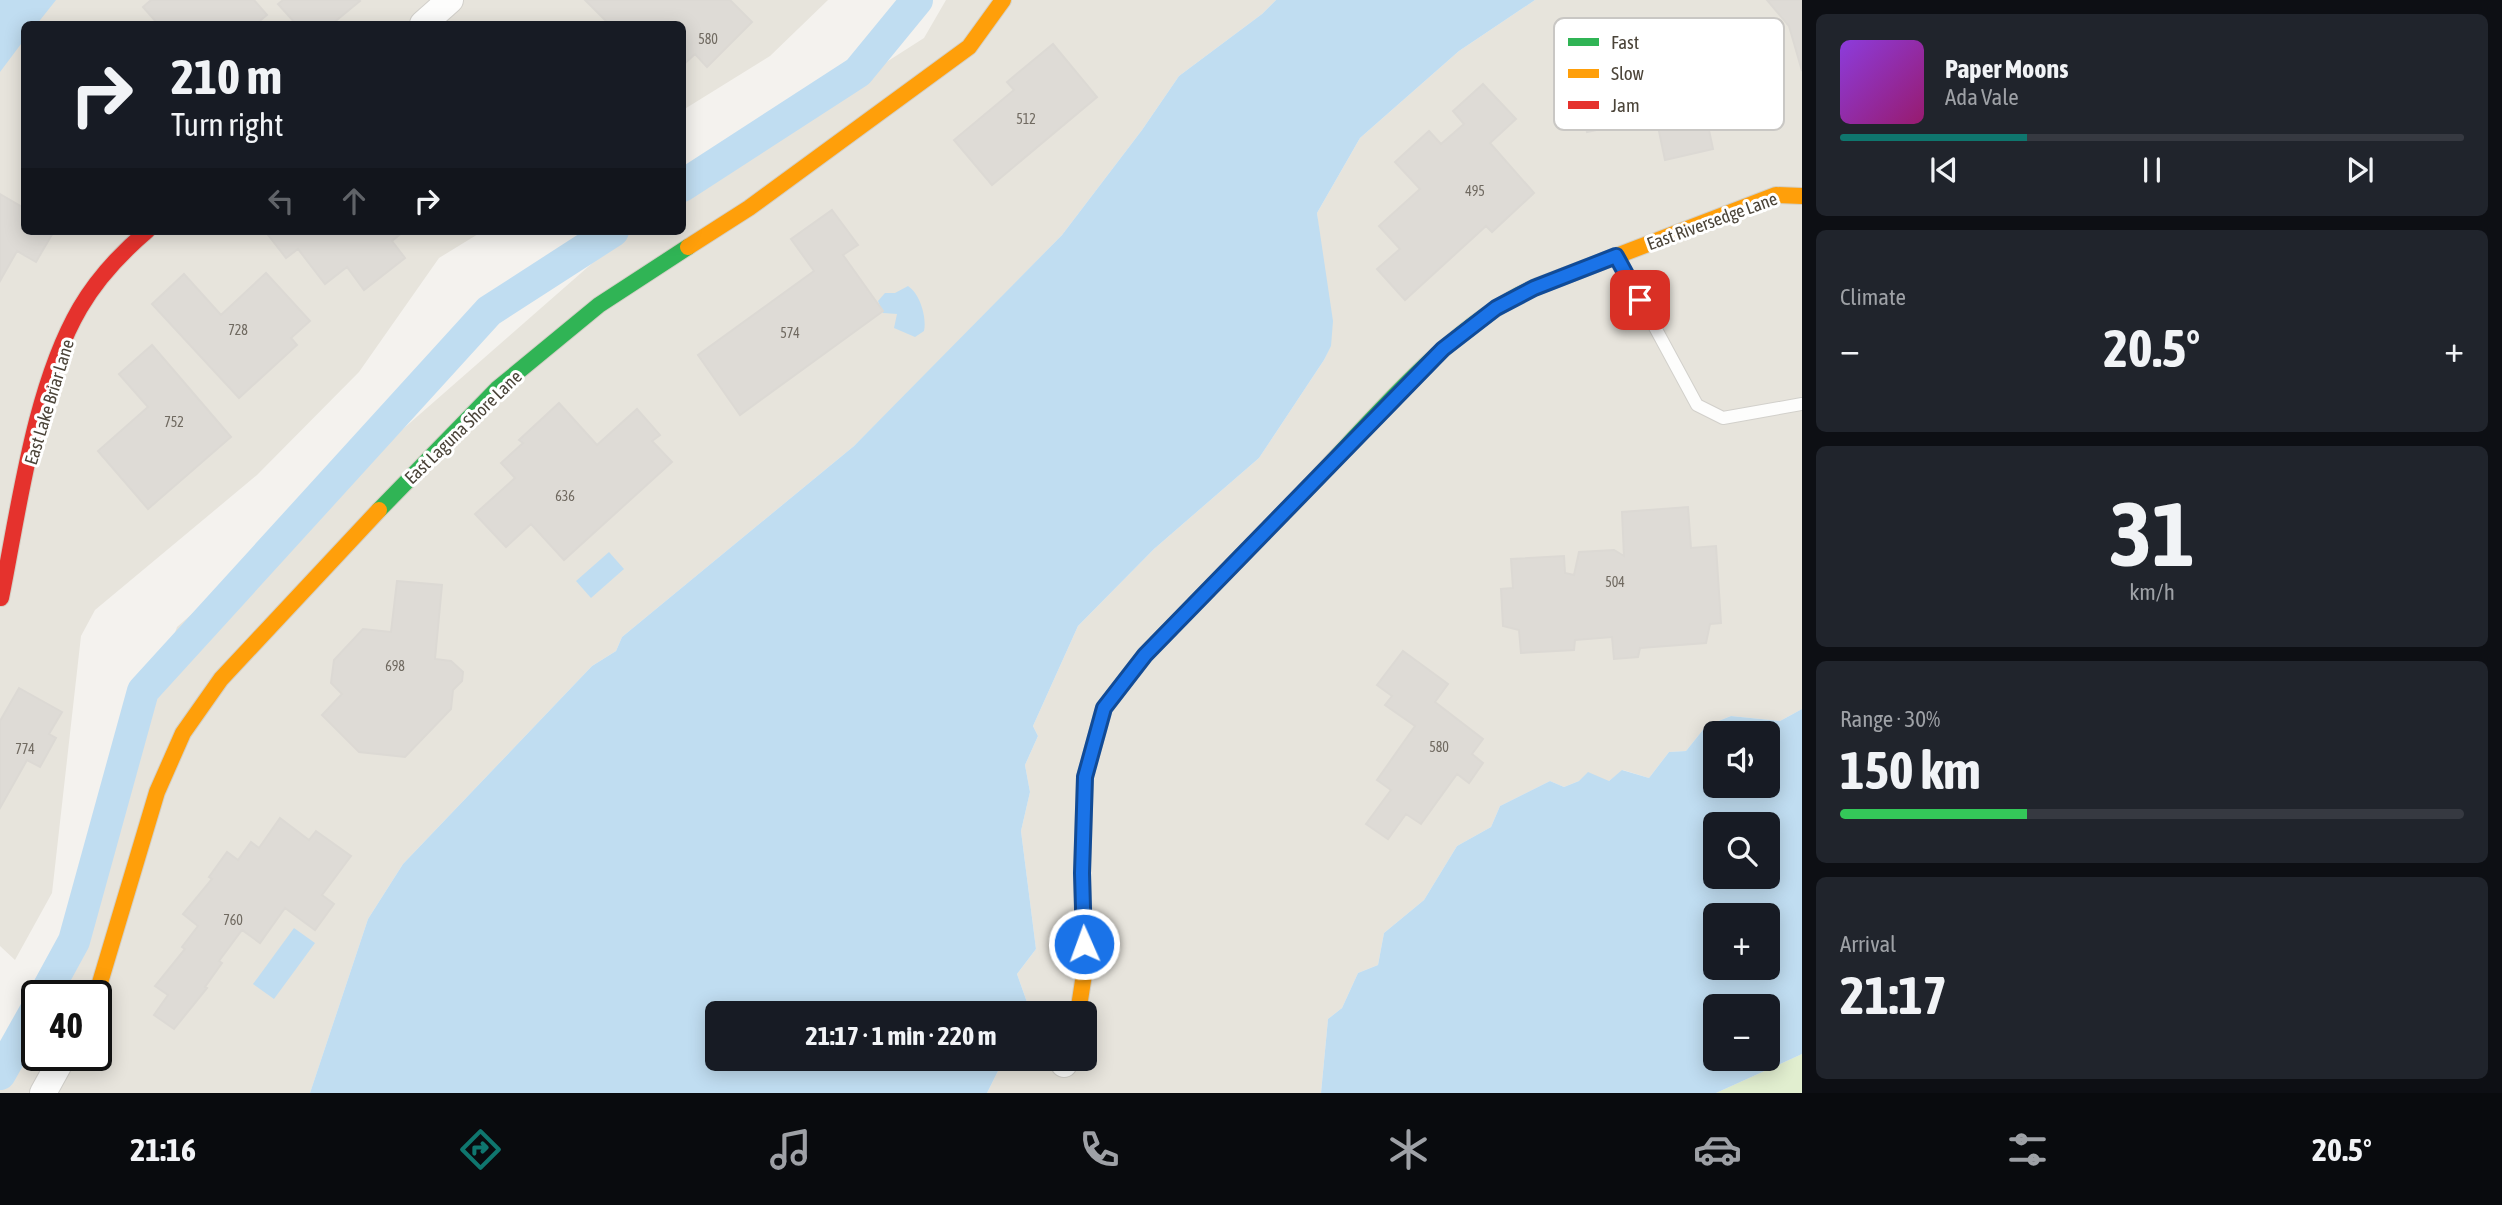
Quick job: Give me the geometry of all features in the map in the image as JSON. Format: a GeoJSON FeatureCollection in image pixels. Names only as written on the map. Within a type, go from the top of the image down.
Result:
{"type":"FeatureCollection","features":[{"type":"Feature","properties":{"kind":"street"},"geometry":{"type":"LineString","coordinates":[[426,21],[450,0]]}},
{"type":"Feature","properties":{"kind":"street","name":"East Laguna Shore Lane"},"geometry":{"type":"LineString","coordinates":[[103,980],[157,792],[183,733],[221,679],[497,389],[600,305],[749,208],[969,47],[1003,0]]}},
{"type":"Feature","properties":{"kind":"street","name":"East Riversedge Lane"},"geometry":{"type":"LineString","coordinates":[[1080,1001],[1085,968],[1082,873],[1085,777],[1104,708],[1145,655],[1443,349],[1506,303],[1534,288],[1776,195],[1802,196]]}},
{"type":"Feature","properties":{"kind":"street","name":"East Lake Briar Lane"},"geometry":{"type":"LineString","coordinates":[[1,598],[25,482],[51,385],[76,315],[128,246],[142,235]]}},
{"type":"Feature","properties":{"kind":"street"},"geometry":{"type":"LineString","coordinates":[[43,1093],[55,1071]]}},
{"type":"Feature","properties":{"kind":"lane"},"geometry":{"type":"LineString","coordinates":[[1616,256],[1697,405],[1723,418],[1802,404]]}},
{"type":"Feature","properties":{"kind":"shaded area"},"geometry":{"type":"Polygon","coordinates":[[[0,0],[828,0],[770,56],[686,108],[686,21],[21,21],[21,235],[476,235],[439,258],[359,372],[257,475],[95,610],[81,636],[52,893],[15,960],[0,946],[0,0]]]}},
{"type":"Feature","properties":{"kind":"shaded area"},"geometry":{"type":"Polygon","coordinates":[[[946,0],[1276,0],[1262,14],[1179,76],[1142,130],[1062,235],[918,383],[854,446],[622,637],[616,651],[592,666],[403,864],[368,919],[310,1093],[0,1093],[0,1084],[21,1047],[21,1071],[112,1071],[112,980],[55,980],[177,627],[624,235],[686,235],[686,190],[924,38],[946,0]]]}},
{"type":"Feature","properties":{"kind":"shaded area"},"geometry":{"type":"Polygon","coordinates":[[[1535,0],[1802,0],[1802,709],[1780,721],[1731,716],[1718,721],[1703,721],[1703,730],[1686,751],[1669,752],[1649,778],[1623,770],[1609,781],[1579,781],[1564,787],[1550,781],[1500,806],[1491,827],[1457,846],[1424,900],[1384,933],[1378,965],[1358,973],[1342,1008],[1328,1019],[1321,1093],[987,1093],[998,1071],[1097,1071],[1097,1001],[1027,1001],[1017,974],[1036,949],[1021,831],[1030,792],[1025,765],[1038,736],[1033,726],[1078,626],[1154,549],[1259,458],[1324,360],[1331,345],[1317,213],[1360,138],[1459,51],[1535,0]]]}},
{"type":"Feature","properties":{"kind":"green space"},"geometry":{"type":"Polygon","coordinates":[[[1802,1054],[1802,1093],[1716,1093],[1765,1071],[1780,1071],[1780,1064],[1802,1054]]]}},
{"type":"Feature","properties":{"kind":"water"},"geometry":{"type":"Polygon","coordinates":[[[0,0],[56,0],[39,21],[21,21],[21,44],[0,72],[0,0]]]}},
{"type":"Feature","properties":{"kind":"water"},"geometry":{"type":"Polygon","coordinates":[[[1276,0],[1535,0],[1459,51],[1360,138],[1317,213],[1333,321],[1331,346],[1324,360],[1259,458],[1154,549],[1078,626],[1033,726],[1038,736],[1025,765],[1030,792],[1021,831],[1036,949],[1017,974],[1027,1001],[705,1001],[705,1071],[998,1071],[987,1093],[310,1093],[368,919],[403,864],[592,666],[616,651],[622,637],[854,446],[1062,235],[1142,130],[1179,76],[1262,14],[1276,0]]]}},
{"type":"Feature","properties":{"kind":"water"},"geometry":{"type":"Polygon","coordinates":[[[908,286],[922,306],[924,319],[924,331],[915,337],[894,328],[897,314],[883,313],[878,301],[885,293],[895,293],[908,286]]]}},
{"type":"Feature","properties":{"kind":"water"},"geometry":{"type":"Polygon","coordinates":[[[609,552],[624,569],[591,598],[576,581],[609,552]]]}},
{"type":"Feature","properties":{"kind":"water"},"geometry":{"type":"Polygon","coordinates":[[[1802,709],[1802,1054],[1780,1064],[1780,994],[1703,994],[1703,1071],[1765,1071],[1716,1093],[1321,1093],[1328,1019],[1342,1008],[1358,973],[1378,965],[1384,933],[1424,900],[1457,846],[1491,827],[1500,806],[1550,781],[1564,787],[1579,781],[1588,772],[1609,781],[1622,770],[1649,778],[1669,752],[1686,751],[1703,730],[1703,798],[1780,798],[1780,721],[1802,709]]]}},
{"type":"Feature","properties":{"kind":"water"},"geometry":{"type":"Polygon","coordinates":[[[1731,716],[1780,721],[1718,721],[1731,716]]]}},
{"type":"Feature","properties":{"kind":"water"},"geometry":{"type":"Polygon","coordinates":[[[294,928],[315,943],[274,999],[253,984],[294,928]]]}},
{"type":"Feature","properties":{"kind":"building"},"geometry":{"type":"Polygon","coordinates":[[[151,0],[254,0],[267,15],[260,21],[155,21],[143,7],[151,0]]]}},
{"type":"Feature","properties":{"kind":"building"},"geometry":{"type":"Polygon","coordinates":[[[283,0],[360,1],[336,21],[293,21],[278,4],[283,0]]]}},
{"type":"Feature","properties":{"kind":"building"},"geometry":{"type":"Polygon","coordinates":[[[585,0],[730,0],[752,22],[707,67],[695,54],[686,62],[686,21],[606,21],[585,0]]]}},
{"type":"Feature","properties":{"kind":"building"},"geometry":{"type":"Polygon","coordinates":[[[1767,0],[1802,0],[1802,71],[1789,26],[1767,0]]]}},
{"type":"Feature","properties":{"kind":"building"},"geometry":{"type":"Polygon","coordinates":[[[1053,44],[1097,97],[992,185],[954,140],[1014,90],[1007,82],[1053,44]]]}},
{"type":"Feature","properties":{"kind":"building"},"geometry":{"type":"Polygon","coordinates":[[[1483,84],[1516,119],[1490,143],[1534,193],[1492,232],[1486,226],[1405,300],[1377,269],[1400,249],[1379,226],[1420,189],[1395,162],[1429,131],[1441,144],[1464,124],[1453,111],[1483,84]]]}},
{"type":"Feature","properties":{"kind":"building"},"geometry":{"type":"Polygon","coordinates":[[[1659,130],[1709,130],[1713,149],[1665,160],[1659,130]]]}},
{"type":"Feature","properties":{"kind":"building"},"geometry":{"type":"Polygon","coordinates":[[[0,194],[21,206],[21,235],[52,235],[36,262],[17,251],[0,281],[0,194]]]}},
{"type":"Feature","properties":{"kind":"building"},"geometry":{"type":"Polygon","coordinates":[[[832,210],[858,245],[843,255],[883,311],[740,415],[698,355],[814,271],[791,239],[832,210]]]}},
{"type":"Feature","properties":{"kind":"building"},"geometry":{"type":"Polygon","coordinates":[[[268,235],[399,235],[392,241],[405,258],[364,290],[347,267],[325,284],[298,249],[286,258],[268,235]]]}},
{"type":"Feature","properties":{"kind":"building"},"geometry":{"type":"Polygon","coordinates":[[[266,273],[310,321],[291,338],[297,345],[239,398],[152,304],[184,274],[221,315],[266,273]]]}},
{"type":"Feature","properties":{"kind":"building"},"geometry":{"type":"Polygon","coordinates":[[[152,345],[231,437],[148,509],[98,451],[148,407],[119,374],[152,345]]]}},
{"type":"Feature","properties":{"kind":"building"},"geometry":{"type":"Polygon","coordinates":[[[559,403],[597,445],[637,409],[660,435],[652,441],[672,462],[564,560],[531,524],[506,547],[475,514],[515,478],[501,463],[523,443],[519,440],[559,403]]]}},
{"type":"Feature","properties":{"kind":"building"},"geometry":{"type":"Polygon","coordinates":[[[1688,507],[1691,548],[1716,546],[1721,623],[1710,624],[1706,643],[1640,648],[1638,657],[1614,659],[1612,637],[1575,640],[1574,650],[1521,653],[1519,630],[1503,626],[1501,589],[1513,588],[1511,559],[1564,556],[1565,573],[1574,575],[1579,552],[1614,550],[1624,556],[1622,512],[1688,507]]]}},
{"type":"Feature","properties":{"kind":"building"},"geometry":{"type":"Polygon","coordinates":[[[397,581],[442,585],[435,659],[451,661],[463,672],[462,681],[453,690],[451,709],[405,757],[359,752],[322,715],[342,694],[331,683],[334,660],[363,629],[391,632],[397,581]]]}},
{"type":"Feature","properties":{"kind":"building"},"geometry":{"type":"Polygon","coordinates":[[[1403,651],[1448,684],[1435,702],[1483,739],[1472,754],[1483,763],[1469,783],[1457,774],[1421,824],[1406,814],[1388,839],[1366,824],[1391,790],[1377,780],[1415,726],[1385,705],[1392,696],[1377,685],[1403,651]]]}},
{"type":"Feature","properties":{"kind":"building"},"geometry":{"type":"Polygon","coordinates":[[[19,688],[62,712],[49,734],[56,738],[40,767],[27,760],[0,808],[0,721],[19,688]]]}},
{"type":"Feature","properties":{"kind":"building"},"geometry":{"type":"Polygon","coordinates":[[[280,818],[309,840],[316,831],[351,856],[322,895],[334,904],[315,930],[285,908],[260,943],[242,930],[219,961],[222,963],[205,987],[207,988],[174,1029],[154,1015],[168,995],[155,986],[185,949],[182,947],[198,926],[183,914],[212,879],[209,877],[227,852],[238,860],[251,842],[259,848],[280,818]]]}},
{"type":"Feature","properties":{"kind":"waterway"},"geometry":{"type":"LineString","coordinates":[[686,183],[858,72],[917,0]]}},
{"type":"Feature","properties":{"kind":"waterway"},"geometry":{"type":"LineString","coordinates":[[53,980],[74,941],[143,691],[489,311],[607,235]]}},
{"type":"Feature","properties":{"kind":"waterway"},"geometry":{"type":"LineString","coordinates":[[0,1074],[21,1037]]}},
{"type":"Feature","properties":{"kind":"traffic: fast"},"geometry":{"type":"LineString","coordinates":[[379,510],[497,389],[599,305],[688,247]]}},
{"type":"Feature","properties":{"kind":"traffic: fast"},"geometry":{"type":"LineString","coordinates":[[1300,496],[1381,409],[1442,350],[1506,302],[1538,286]]}},
{"type":"Feature","properties":{"kind":"traffic: slow"},"geometry":{"type":"LineString","coordinates":[[688,247],[749,208],[969,47],[1003,0]]}},
{"type":"Feature","properties":{"kind":"traffic: slow"},"geometry":{"type":"LineString","coordinates":[[1538,286],[1776,195],[1802,196]]}},
{"type":"Feature","properties":{"kind":"traffic: slow"},"geometry":{"type":"LineString","coordinates":[[1080,1001],[1085,968],[1082,873],[1085,777],[1104,708],[1145,655],[1300,496]]}},
{"type":"Feature","properties":{"kind":"traffic: slow"},"geometry":{"type":"LineString","coordinates":[[101,980],[157,792],[183,733],[221,679],[379,510]]}},
{"type":"Feature","properties":{"kind":"traffic: jam"},"geometry":{"type":"LineString","coordinates":[[1,598],[30,449],[64,339],[94,287],[119,257],[143,235]]}},
{"type":"Feature","properties":{"kind":"route"},"geometry":{"type":"LineString","coordinates":[[1084,944],[1082,873],[1085,777],[1104,708],[1145,655],[1443,349],[1496,308],[1534,288],[1616,256],[1640,300]]}}]}
